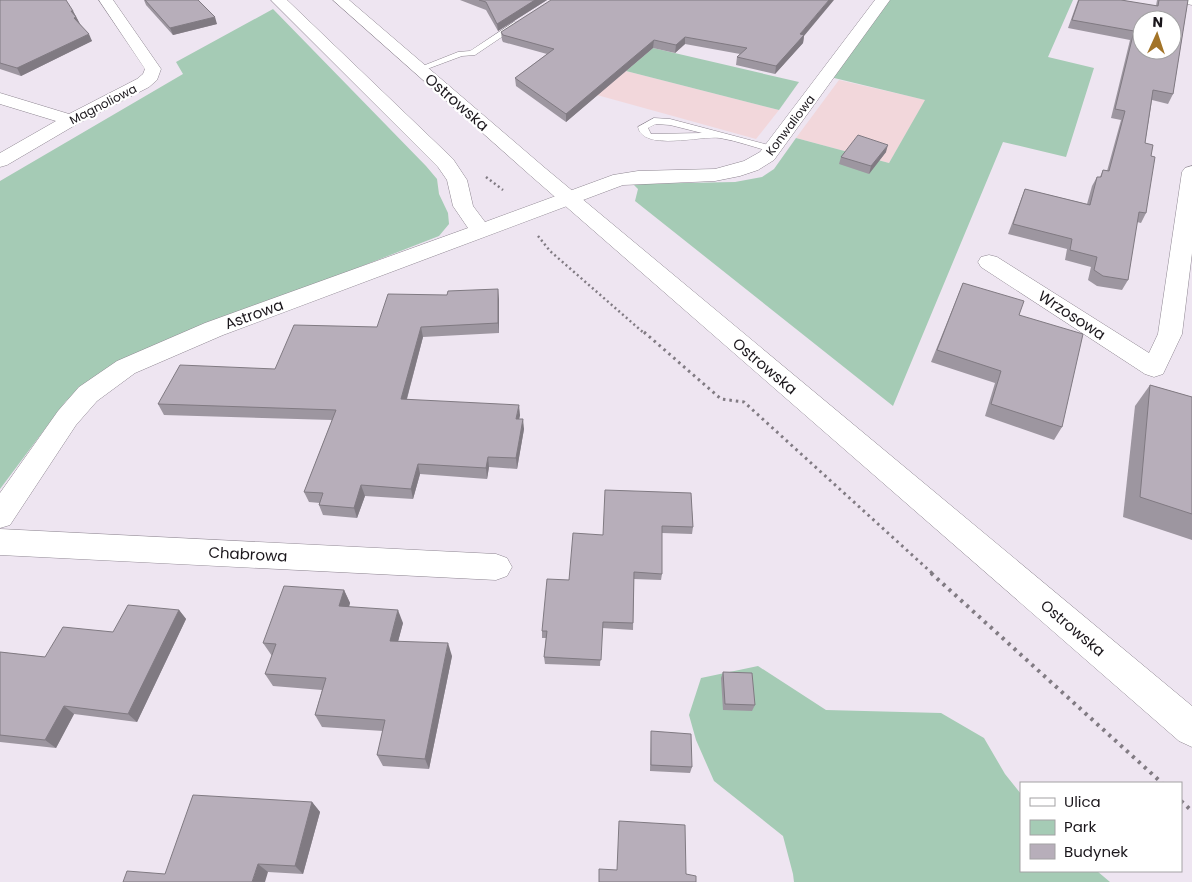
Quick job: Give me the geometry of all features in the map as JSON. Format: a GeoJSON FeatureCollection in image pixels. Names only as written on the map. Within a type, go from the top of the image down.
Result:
{"type":"FeatureCollection","features":[{"type":"Feature","properties":{"kind":"street","name":"Magnoliowa"},"geometry":{"type":"LineString","coordinates":[[0,161],[71,120],[143,83],[151,76],[153,68],[106,0]]}},
{"type":"Feature","properties":{"kind":"street"},"geometry":{"type":"LineString","coordinates":[[278,0],[446,163],[457,180],[463,206],[480,230]]}},
{"type":"Feature","properties":{"kind":"street","name":"Ostrowska"},"geometry":{"type":"LineString","coordinates":[[340,0],[418,69],[1192,729]]}},
{"type":"Feature","properties":{"kind":"street","name":"Konwaliowa"},"geometry":{"type":"LineString","coordinates":[[569,198],[620,179],[716,175],[737,172],[757,164],[773,149],[883,0]]}},
{"type":"Feature","properties":{"kind":"street"},"geometry":{"type":"LineString","coordinates":[[1187,0],[1192,1]]}},
{"type":"Feature","properties":{"kind":"street"},"geometry":{"type":"LineString","coordinates":[[0,98],[71,120]]}},
{"type":"Feature","properties":{"kind":"street","name":"Wrzosowa"},"geometry":{"type":"LineString","coordinates":[[990,262],[1154,368],[1170,334],[1192,172]]}},
{"type":"Feature","properties":{"kind":"street","name":"Astrowa"},"geometry":{"type":"LineString","coordinates":[[0,516],[67,418],[88,394],[126,366],[186,340],[569,198]]}},
{"type":"Feature","properties":{"kind":"street","name":"Chabrowa"},"geometry":{"type":"LineString","coordinates":[[0,542],[496,567]]}},
{"type":"Feature","properties":{"kind":"lane"},"geometry":{"type":"LineString","coordinates":[[418,69],[460,54],[472,53],[522,21]]}},
{"type":"Feature","properties":{"kind":"lane"},"geometry":{"type":"LineString","coordinates":[[720,135],[652,138],[644,132],[644,128],[654,121],[670,122],[720,135],[773,149]]}},
{"type":"Feature","properties":{"kind":"path"},"geometry":{"type":"LineString","coordinates":[[536,234],[550,251],[721,399],[744,402],[1161,782]]}},
{"type":"Feature","properties":{"kind":"path"},"geometry":{"type":"LineString","coordinates":[[1182,802],[1192,811]]}},
{"type":"Feature","properties":{"kind":"shaded area"},"geometry":{"type":"Polygon","coordinates":[[[626,71],[779,110],[756,139],[597,95],[626,71]]]}},
{"type":"Feature","properties":{"kind":"shaded area"},"geometry":{"type":"Polygon","coordinates":[[[839,80],[926,100],[889,163],[796,138],[839,80]]]}},
{"type":"Feature","properties":{"kind":"green space"},"geometry":{"type":"Polygon","coordinates":[[[883,0],[1073,0],[1048,57],[1094,68],[1066,157],[1003,142],[893,406],[635,201],[638,189],[633,184],[735,182],[762,177],[774,169],[796,138],[889,163],[925,100],[826,76],[883,0]]]}},
{"type":"Feature","properties":{"kind":"green space"},"geometry":{"type":"Polygon","coordinates":[[[273,9],[437,179],[439,194],[448,213],[449,224],[439,236],[119,361],[66,401],[0,489],[0,181],[183,74],[176,62],[273,9]]]}},
{"type":"Feature","properties":{"kind":"green space"},"geometry":{"type":"Polygon","coordinates":[[[653,48],[799,82],[779,110],[626,71],[653,48]]]}},
{"type":"Feature","properties":{"kind":"green space"},"geometry":{"type":"Polygon","coordinates":[[[758,666],[826,710],[941,713],[984,738],[1005,774],[1020,793],[1020,872],[1098,872],[1110,882],[794,882],[783,836],[714,781],[696,740],[689,715],[701,678],[758,666]]]}},
{"type":"Feature","properties":{"kind":"building"},"geometry":{"type":"Polygon","coordinates":[[[0,0],[66,0],[76,17],[74,18],[89,34],[17,68],[0,63],[0,0]]]}},
{"type":"Feature","properties":{"kind":"building"},"geometry":{"type":"Polygon","coordinates":[[[145,0],[198,0],[215,17],[170,28],[145,0]]]}},
{"type":"Feature","properties":{"kind":"building"},"geometry":{"type":"Polygon","coordinates":[[[479,0],[535,0],[497,24],[486,2],[479,0]]]}},
{"type":"Feature","properties":{"kind":"building"},"geometry":{"type":"Polygon","coordinates":[[[551,0],[829,0],[800,34],[804,35],[776,66],[737,57],[747,48],[685,37],[676,45],[654,40],[566,114],[515,78],[554,49],[503,35],[501,32],[551,0]]]}},
{"type":"Feature","properties":{"kind":"building"},"geometry":{"type":"Polygon","coordinates":[[[1079,0],[1121,0],[1158,6],[1159,0],[1188,0],[1182,38],[1182,10],[1132,10],[1132,31],[1072,20],[1079,0]]]}},
{"type":"Feature","properties":{"kind":"building"},"geometry":{"type":"Polygon","coordinates":[[[1132,39],[1132,60],[1178,60],[1173,94],[1153,90],[1145,143],[1153,145],[1151,156],[1155,157],[1146,213],[1139,212],[1128,280],[1103,276],[1094,270],[1097,257],[1070,250],[1072,239],[1013,224],[1025,189],[1090,205],[1097,177],[1101,177],[1103,170],[1109,171],[1125,111],[1115,109],[1132,39]]]}},
{"type":"Feature","properties":{"kind":"building"},"geometry":{"type":"Polygon","coordinates":[[[858,135],[888,145],[871,166],[841,157],[858,135]]]}},
{"type":"Feature","properties":{"kind":"building"},"geometry":{"type":"Polygon","coordinates":[[[963,283],[1024,301],[1019,315],[1083,334],[1062,427],[991,404],[1001,371],[937,350],[963,283]]]}},
{"type":"Feature","properties":{"kind":"building"},"geometry":{"type":"Polygon","coordinates":[[[498,289],[498,323],[421,327],[401,399],[519,405],[516,419],[523,419],[516,458],[488,457],[486,468],[418,464],[411,489],[361,485],[354,508],[319,505],[323,493],[304,492],[336,410],[158,404],[180,365],[275,369],[294,325],[377,327],[388,294],[447,295],[448,291],[498,289]]]}},
{"type":"Feature","properties":{"kind":"building"},"geometry":{"type":"Polygon","coordinates":[[[1150,385],[1192,397],[1192,514],[1140,497],[1150,385]]]}},
{"type":"Feature","properties":{"kind":"building"},"geometry":{"type":"Polygon","coordinates":[[[605,490],[691,493],[693,527],[662,526],[662,574],[634,572],[633,623],[603,622],[601,660],[544,657],[547,631],[542,631],[547,579],[569,580],[573,533],[603,535],[605,490]]]}},
{"type":"Feature","properties":{"kind":"building"},"geometry":{"type":"Polygon","coordinates":[[[284,586],[344,590],[339,606],[398,610],[390,641],[448,643],[425,759],[377,755],[385,720],[315,715],[326,678],[265,674],[276,644],[263,643],[284,586]]]}},
{"type":"Feature","properties":{"kind":"building"},"geometry":{"type":"Polygon","coordinates":[[[128,605],[179,610],[128,714],[64,706],[45,740],[0,735],[0,652],[45,657],[63,627],[113,632],[128,605]]]}},
{"type":"Feature","properties":{"kind":"building"},"geometry":{"type":"Polygon","coordinates":[[[723,672],[752,673],[755,705],[725,704],[723,672]]]}},
{"type":"Feature","properties":{"kind":"building"},"geometry":{"type":"Polygon","coordinates":[[[651,731],[691,734],[692,767],[651,765],[651,731]]]}},
{"type":"Feature","properties":{"kind":"building"},"geometry":{"type":"Polygon","coordinates":[[[193,795],[312,802],[295,866],[258,864],[252,882],[123,882],[127,871],[165,874],[193,795]]]}},
{"type":"Feature","properties":{"kind":"building"},"geometry":{"type":"Polygon","coordinates":[[[619,821],[685,825],[686,874],[696,876],[696,882],[599,882],[599,869],[617,870],[619,821]]]}}]}
